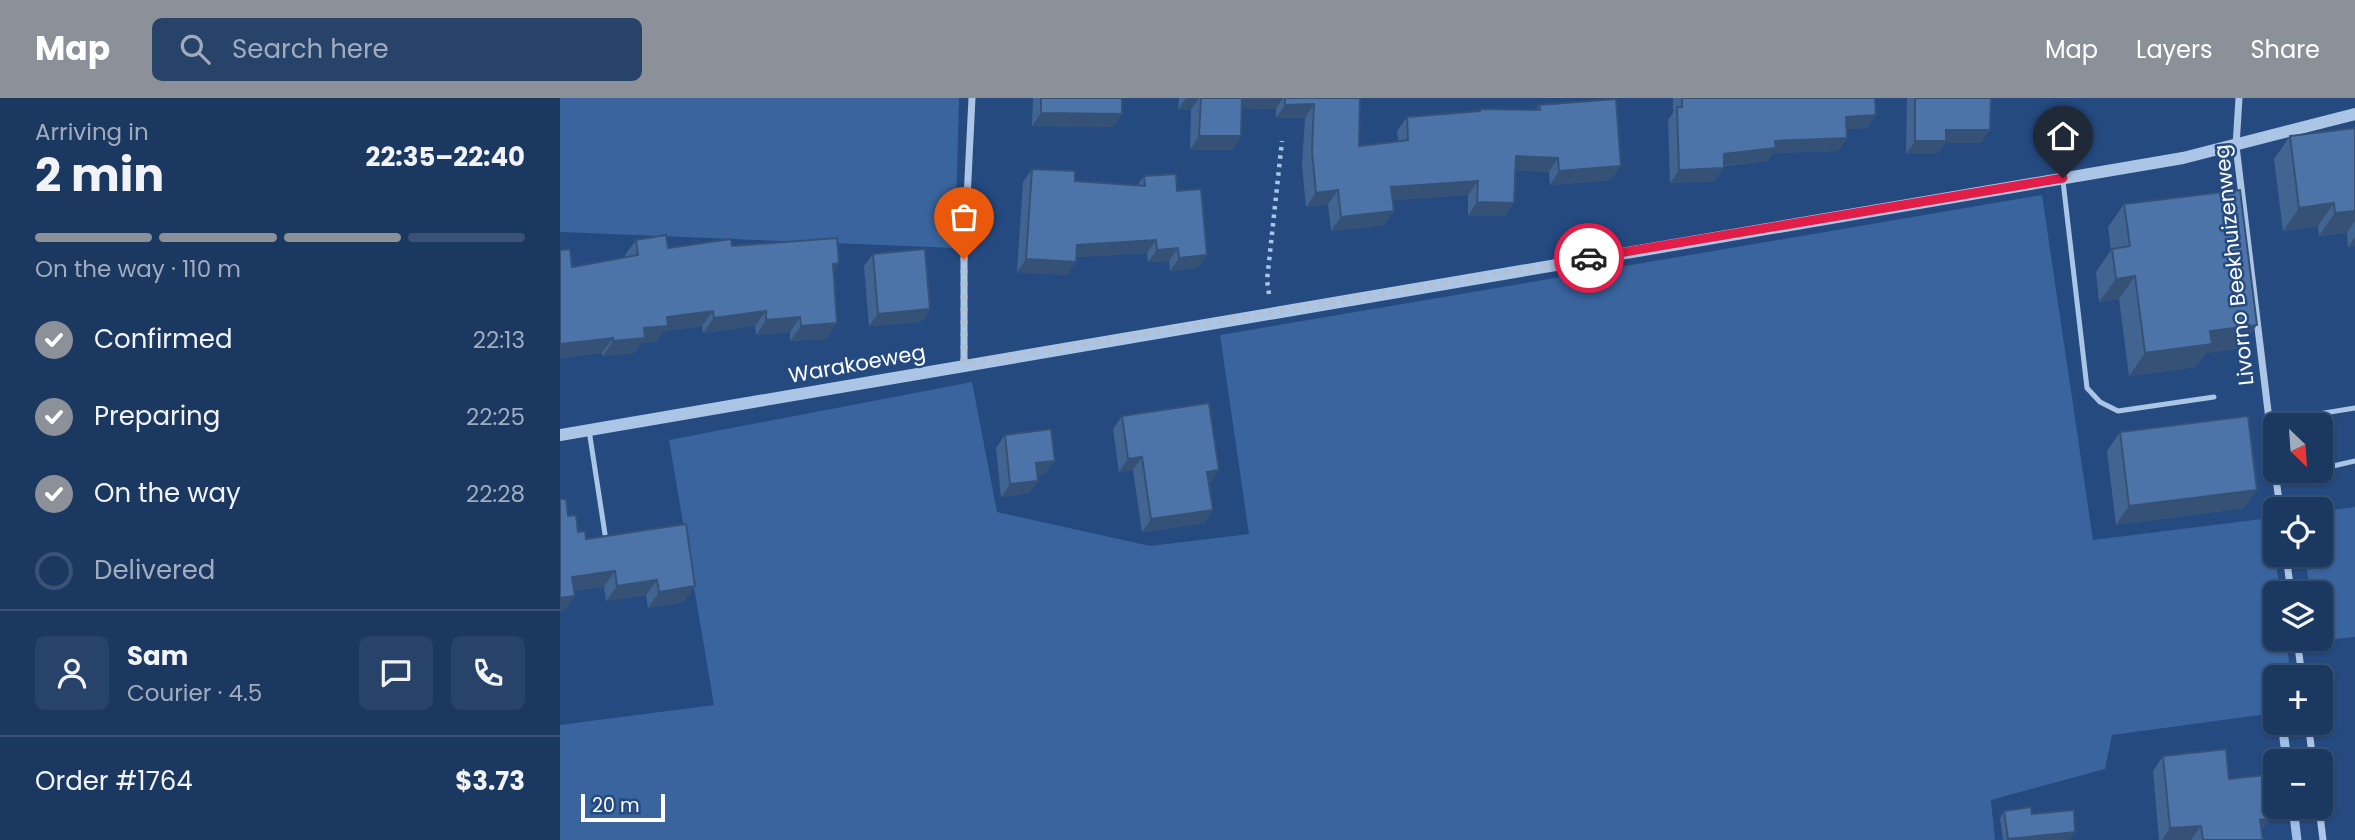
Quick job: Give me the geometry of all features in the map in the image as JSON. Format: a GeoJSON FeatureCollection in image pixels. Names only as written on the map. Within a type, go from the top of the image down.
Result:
{"type":"FeatureCollection","features":[{"type":"Feature","properties":{"kind":"street"},"geometry":{"type":"LineString","coordinates":[[964,364],[964,259],[972,98]]}},
{"type":"Feature","properties":{"kind":"street","name":"Livorno Beekhuizenweg"},"geometry":{"type":"LineString","coordinates":[[2239,98],[2236,146],[2268,413]]}},
{"type":"Feature","properties":{"kind":"street","name":"Warakoeweg"},"geometry":{"type":"LineString","coordinates":[[560,435],[2063,178],[2236,146],[2286,130],[2355,114]]}},
{"type":"Feature","properties":{"kind":"street"},"geometry":{"type":"LineString","coordinates":[[2320,819],[2323,840]]}},
{"type":"Feature","properties":{"kind":"lane"},"geometry":{"type":"LineString","coordinates":[[2063,178],[2087,388],[2100,402],[2118,411],[2214,397]]}},
{"type":"Feature","properties":{"kind":"lane"},"geometry":{"type":"LineString","coordinates":[[2324,413],[2355,408]]}},
{"type":"Feature","properties":{"kind":"lane"},"geometry":{"type":"LineString","coordinates":[[589,430],[605,534]]}},
{"type":"Feature","properties":{"kind":"lane"},"geometry":{"type":"LineString","coordinates":[[2333,466],[2355,461]]}},
{"type":"Feature","properties":{"kind":"path"},"geometry":{"type":"LineString","coordinates":[[1272,312],[1267,280],[1282,141]]}},
{"type":"Feature","properties":{"kind":"shaded area"},"geometry":{"type":"Polygon","coordinates":[[[560,98],[959,98],[955,248],[560,232],[560,98]]]}},
{"type":"Feature","properties":{"kind":"shaded area"},"geometry":{"type":"Polygon","coordinates":[[[2042,195],[2093,540],[2263,519],[2263,567],[2277,567],[2278,581],[2263,581],[2263,651],[2288,651],[2289,665],[2263,665],[2263,715],[2112,735],[2105,769],[1991,800],[1995,840],[560,840],[560,725],[714,705],[669,440],[972,382],[997,512],[1150,546],[1249,534],[1220,335],[2042,195]]]}},
{"type":"Feature","properties":{"kind":"shaded area"},"geometry":{"type":"Polygon","coordinates":[[[2355,507],[2355,637],[2333,639],[2333,581],[2308,581],[2307,567],[2333,567],[2333,510],[2355,507]]]}},
{"type":"Feature","properties":{"kind":"building"},"geometry":{"type":"Polygon","coordinates":[[[1041,98],[1122,98],[1122,114],[1041,113],[1041,98]]]}},
{"type":"Feature","properties":{"kind":"building"},"geometry":{"type":"Polygon","coordinates":[[[1201,98],[1242,98],[1241,136],[1199,136],[1201,98]]]}},
{"type":"Feature","properties":{"kind":"building"},"geometry":{"type":"Polygon","coordinates":[[[1285,98],[1360,98],[1359,146],[1408,140],[1407,117],[1480,109],[1540,110],[1539,105],[1616,99],[1621,166],[1559,171],[1558,158],[1516,156],[1514,203],[1477,202],[1478,181],[1391,187],[1394,211],[1341,217],[1338,190],[1316,193],[1312,151],[1314,104],[1285,105],[1285,98]]]}},
{"type":"Feature","properties":{"kind":"building"},"geometry":{"type":"Polygon","coordinates":[[[1682,98],[1875,98],[1876,115],[1846,117],[1847,138],[1775,141],[1776,148],[1724,154],[1724,168],[1679,170],[1677,107],[1682,107],[1682,98]]]}},
{"type":"Feature","properties":{"kind":"building"},"geometry":{"type":"Polygon","coordinates":[[[1915,98],[1991,98],[1990,130],[1946,130],[1946,141],[1915,141],[1915,98]]]}},
{"type":"Feature","properties":{"kind":"building"},"geometry":{"type":"Polygon","coordinates":[[[2355,128],[2355,211],[2335,213],[2334,203],[2299,208],[2290,136],[2355,128]]]}},
{"type":"Feature","properties":{"kind":"building"},"geometry":{"type":"Polygon","coordinates":[[[1032,169],[1075,171],[1075,181],[1145,186],[1144,176],[1176,174],[1177,191],[1201,189],[1207,255],[1179,258],[1178,248],[1157,250],[1156,240],[1077,245],[1076,262],[1026,259],[1032,169]]]}},
{"type":"Feature","properties":{"kind":"building"},"geometry":{"type":"Polygon","coordinates":[[[2240,190],[2257,325],[2210,331],[2212,344],[2145,353],[2135,276],[2116,279],[2112,249],[2130,246],[2124,204],[2240,190]]]}},
{"type":"Feature","properties":{"kind":"building"},"geometry":{"type":"Polygon","coordinates":[[[666,235],[668,248],[731,239],[732,246],[837,238],[839,263],[833,264],[837,323],[801,326],[800,317],[766,320],[766,311],[714,318],[713,311],[667,317],[668,326],[644,328],[645,338],[613,341],[613,338],[560,344],[560,250],[570,249],[572,267],[638,255],[636,240],[666,235]]]}},
{"type":"Feature","properties":{"kind":"building"},"geometry":{"type":"Polygon","coordinates":[[[925,249],[930,309],[878,314],[873,254],[925,249]]]}},
{"type":"Feature","properties":{"kind":"building"},"geometry":{"type":"Polygon","coordinates":[[[1209,403],[1219,470],[1207,472],[1213,510],[1151,519],[1142,457],[1128,459],[1122,416],[1209,403]]]}},
{"type":"Feature","properties":{"kind":"building"},"geometry":{"type":"Polygon","coordinates":[[[2248,416],[2257,490],[2129,506],[2120,432],[2248,416]]]}},
{"type":"Feature","properties":{"kind":"building"},"geometry":{"type":"Polygon","coordinates":[[[1051,429],[1055,461],[1036,463],[1038,481],[1010,484],[1005,435],[1051,429]]]}},
{"type":"Feature","properties":{"kind":"building"},"geometry":{"type":"Polygon","coordinates":[[[560,499],[566,499],[568,516],[576,515],[578,532],[585,531],[586,539],[686,524],[695,586],[659,592],[657,580],[617,586],[615,571],[572,577],[575,596],[560,598],[560,499]]]}},
{"type":"Feature","properties":{"kind":"building"},"geometry":{"type":"Polygon","coordinates":[[[2226,749],[2229,779],[2263,775],[2263,819],[2269,819],[2260,820],[2263,840],[2203,840],[2201,826],[2170,828],[2163,756],[2226,749]]]}},
{"type":"Feature","properties":{"kind":"building"},"geometry":{"type":"Polygon","coordinates":[[[2031,807],[2032,814],[2074,810],[2075,832],[2008,839],[2004,811],[2031,807]]]}},
{"type":"Feature","properties":{"kind":"waterway"},"geometry":{"type":"LineString","coordinates":[[2284,735],[2285,749]]}},
{"type":"Feature","properties":{"kind":"waterway"},"geometry":{"type":"LineString","coordinates":[[2294,819],[2297,840]]}},
{"type":"Feature","properties":{"kind":"way so far"},"geometry":{"type":"LineString","coordinates":[[964,259],[964,364],[1589,258]]}},
{"type":"Feature","properties":{"kind":"route"},"geometry":{"type":"LineString","coordinates":[[1589,258],[2063,178]]}}]}
